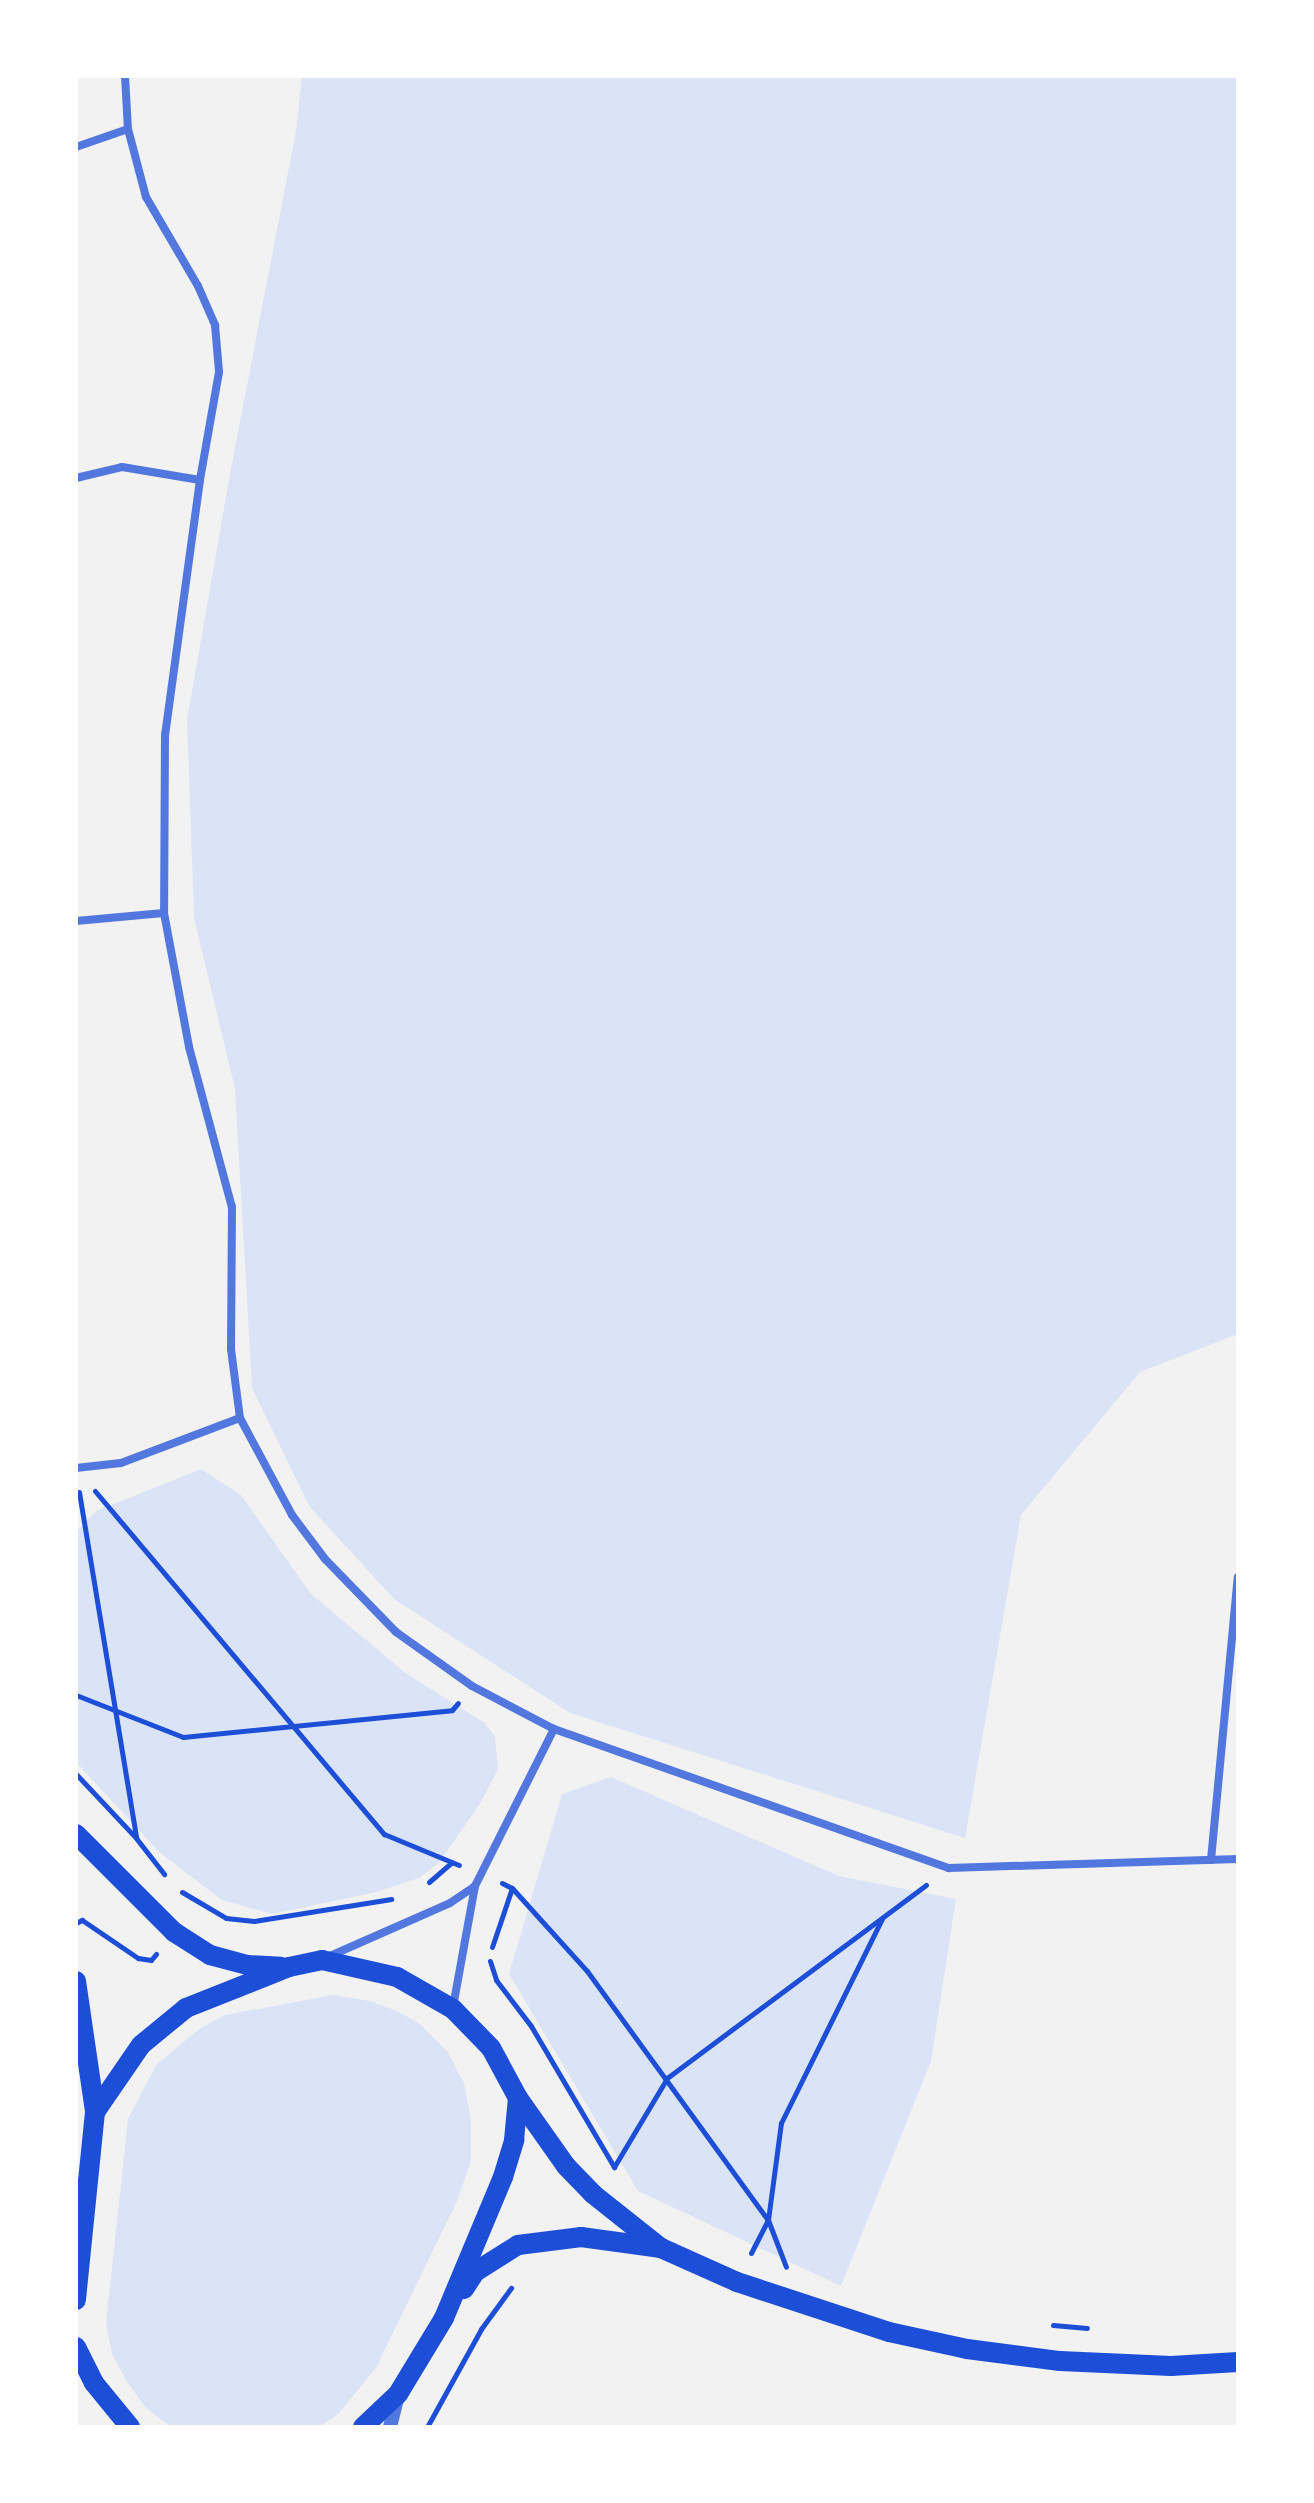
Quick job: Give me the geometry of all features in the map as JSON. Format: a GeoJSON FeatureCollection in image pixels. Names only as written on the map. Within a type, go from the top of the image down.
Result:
{"type":"FeatureCollection","features":[{"type":"Feature","properties":{"kind":"main road"},"geometry":{"type":"LineString","coordinates":[[76,1834],[151,1912],[210,1955],[247,1965],[289,1967]]}},
{"type":"Feature","properties":{"kind":"main road"},"geometry":{"type":"LineString","coordinates":[[95,2112],[141,2045],[186,2008],[289,1967],[322,1960],[397,1977],[453,2009],[491,2048],[518,2098],[566,2166],[593,2194],[661,2248],[737,2282],[889,2332],[967,2349],[1076,2362],[1171,2366],[1238,2362]]}},
{"type":"Feature","properties":{"kind":"main road"},"geometry":{"type":"LineString","coordinates":[[76,1981],[95,2112],[76,2300]]}},
{"type":"Feature","properties":{"kind":"main road"},"geometry":{"type":"LineString","coordinates":[[444,2318],[503,2177],[514,2140],[518,2098]]}},
{"type":"Feature","properties":{"kind":"main road"},"geometry":{"type":"LineString","coordinates":[[363,2427],[398,2394],[475,2272],[518,2245],[581,2237],[661,2248]]}},
{"type":"Feature","properties":{"kind":"main road"},"geometry":{"type":"LineString","coordinates":[[76,2347],[94,2383],[130,2427]]}},
{"type":"Feature","properties":{"kind":"street"},"geometry":{"type":"LineString","coordinates":[[125,76],[128,129],[146,197],[198,286],[215,325],[219,372],[200,480],[165,734],[164,913],[189,1047],[232,1207],[231,1349],[240,1418],[292,1515],[325,1559],[396,1632],[472,1686],[554,1729],[949,1868],[1238,1859]]}},
{"type":"Feature","properties":{"kind":"street"},"geometry":{"type":"LineString","coordinates":[[76,147],[128,129]]}},
{"type":"Feature","properties":{"kind":"street"},"geometry":{"type":"LineString","coordinates":[[76,478],[122,467],[200,480]]}},
{"type":"Feature","properties":{"kind":"street"},"geometry":{"type":"LineString","coordinates":[[76,921],[164,913]]}},
{"type":"Feature","properties":{"kind":"street"},"geometry":{"type":"LineString","coordinates":[[76,1468],[121,1463],[240,1418]]}},
{"type":"Feature","properties":{"kind":"street"},"geometry":{"type":"LineString","coordinates":[[1211,1860],[1238,1577]]}},
{"type":"Feature","properties":{"kind":"street"},"geometry":{"type":"LineString","coordinates":[[453,2009],[475,1886],[554,1729]]}},
{"type":"Feature","properties":{"kind":"street"},"geometry":{"type":"LineString","coordinates":[[322,1960],[450,1903],[475,1886]]}},
{"type":"Feature","properties":{"kind":"street"},"geometry":{"type":"LineString","coordinates":[[390,2427],[398,2394]]}},
{"type":"Feature","properties":{"kind":"path"},"geometry":{"type":"LineString","coordinates":[[86,1481],[384,1834],[452,1862],[425,1886]]}},
{"type":"Feature","properties":{"kind":"path"},"geometry":{"type":"LineString","coordinates":[[79,1489],[136,1838]]}},
{"type":"Feature","properties":{"kind":"path"},"geometry":{"type":"LineString","coordinates":[[76,1695],[183,1737],[452,1710],[472,1686]]}},
{"type":"Feature","properties":{"kind":"path"},"geometry":{"type":"LineString","coordinates":[[76,1774],[136,1838],[171,1883],[195,1902],[226,1918],[254,1921],[406,1897]]}},
{"type":"Feature","properties":{"kind":"path"},"geometry":{"type":"LineString","coordinates":[[614,2167],[667,2078],[949,1868]]}},
{"type":"Feature","properties":{"kind":"path"},"geometry":{"type":"LineString","coordinates":[[619,2176],[531,2026],[496,1980],[490,1966],[491,1950],[512,1888],[587,1971],[667,2078],[768,2220],[788,2271]]}},
{"type":"Feature","properties":{"kind":"path"},"geometry":{"type":"LineString","coordinates":[[737,2246],[751,2253],[768,2220],[781,2123],[883,1916]]}},
{"type":"Feature","properties":{"kind":"path"},"geometry":{"type":"LineString","coordinates":[[76,1923],[82,1920],[138,1958],[151,1960]]}},
{"type":"Feature","properties":{"kind":"path"},"geometry":{"type":"LineString","coordinates":[[427,2427],[481,2329],[509,2290],[521,2282]]}},
{"type":"Feature","properties":{"kind":"path"},"geometry":{"type":"LineString","coordinates":[[1040,2325],[1100,2328]]}},
{"type":"Feature","properties":{"kind":"shaded area"},"geometry":{"type":"Polygon","coordinates":[[[302,76],[1238,76],[1238,1334],[1140,1372],[1021,1515],[965,1838],[570,1713],[394,1599],[309,1506],[252,1388],[235,1089],[194,918],[187,720],[231,468],[296,131],[302,76]]]}},
{"type":"Feature","properties":{"kind":"shaded area"},"geometry":{"type":"Polygon","coordinates":[[[201,1469],[241,1495],[311,1594],[407,1674],[485,1723],[495,1737],[498,1769],[481,1802],[439,1863],[419,1878],[377,1892],[272,1914],[222,1900],[159,1852],[76,1762],[76,1532],[96,1511],[201,1469]]]}},
{"type":"Feature","properties":{"kind":"shaded area"},"geometry":{"type":"Polygon","coordinates":[[[611,1777],[839,1876],[956,1899],[931,2061],[841,2286],[638,2191],[509,1974],[562,1794],[611,1777]]]}},
{"type":"Feature","properties":{"kind":"shaded area"},"geometry":{"type":"Polygon","coordinates":[[[333,1995],[370,2001],[397,2011],[420,2024],[447,2051],[464,2083],[471,2120],[471,2161],[457,2201],[376,2368],[338,2414],[319,2427],[171,2427],[146,2408],[127,2382],[112,2354],[106,2323],[128,2119],[156,2065],[199,2029],[225,2015],[333,1995]]]}}]}
